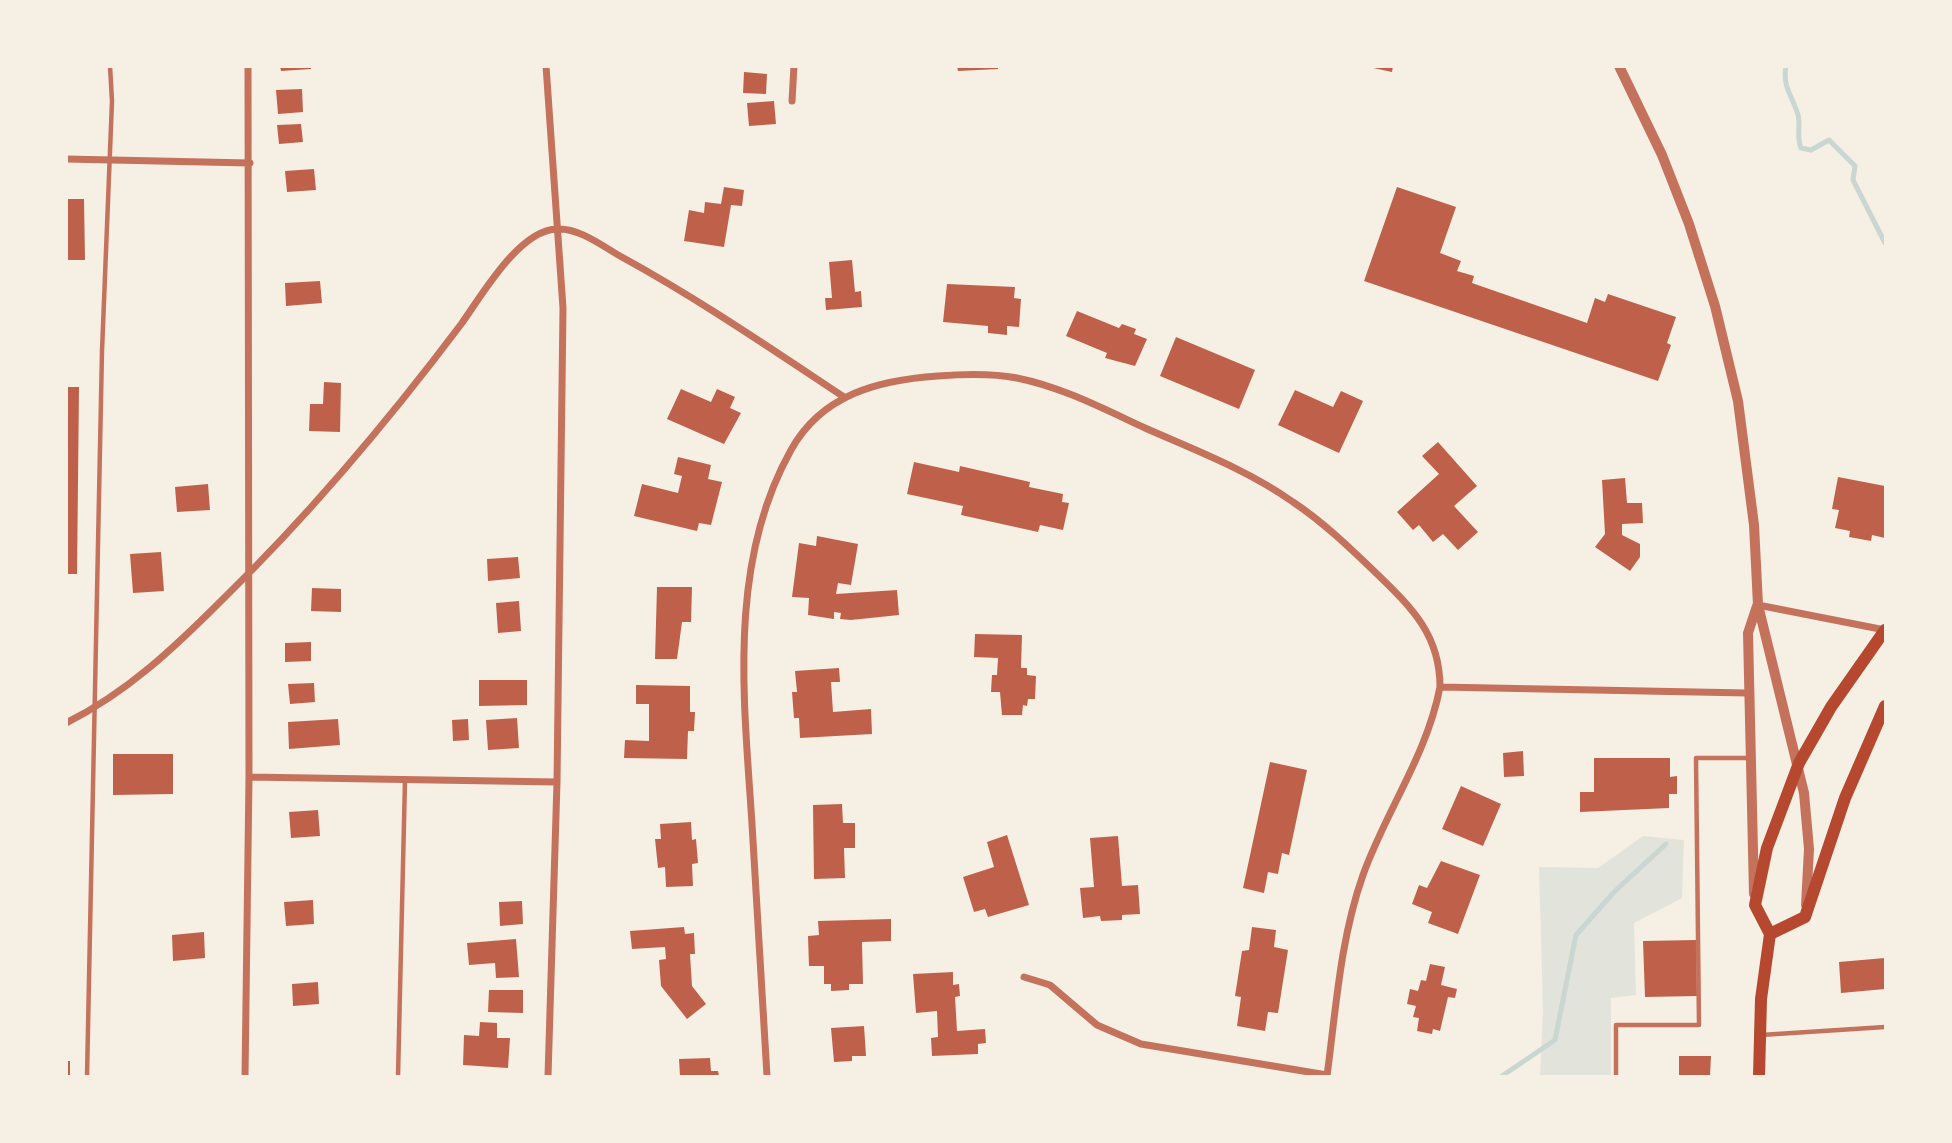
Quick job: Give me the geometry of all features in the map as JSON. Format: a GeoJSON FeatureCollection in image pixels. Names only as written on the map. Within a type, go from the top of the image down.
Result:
{"type":"FeatureCollection","features":[{"type":"Feature","properties":{"kind":"main road"},"geometry":{"type":"LineString","coordinates":[[1759,1076],[1760,1035],[1770,934],[1755,905],[1775,820],[1799,762],[1831,708],[1885,630]]}},
{"type":"Feature","properties":{"kind":"main road"},"geometry":{"type":"LineString","coordinates":[[1770,934],[1805,917],[1844,798],[1885,706]]}},
{"type":"Feature","properties":{"kind":"street"},"geometry":{"type":"LineString","coordinates":[[245,1076],[249,777],[248,66]]}},
{"type":"Feature","properties":{"kind":"street"},"geometry":{"type":"LineString","coordinates":[[546,66],[563,309],[556,782],[548,1076]]}},
{"type":"Feature","properties":{"kind":"street"},"geometry":{"type":"LineString","coordinates":[[792,101],[794,66]]}},
{"type":"Feature","properties":{"kind":"street"},"geometry":{"type":"LineString","coordinates":[[1619,66],[1676,189],[1702,260],[1727,352],[1747,459],[1758,606],[1799,762],[1809,837],[1805,917]]}},
{"type":"Feature","properties":{"kind":"street"},"geometry":{"type":"LineString","coordinates":[[66,159],[250,163]]}},
{"type":"Feature","properties":{"kind":"street"},"geometry":{"type":"LineString","coordinates":[[66,723],[94,709],[159,662],[248,575],[408,394],[512,256],[533,238],[556,229],[579,233],[678,288],[844,397]]}},
{"type":"Feature","properties":{"kind":"street"},"geometry":{"type":"LineString","coordinates":[[767,1076],[743,663],[747,598],[757,540],[777,477],[802,432],[814,419],[844,397],[860,389],[905,378],[961,374],[1017,378],[1078,398],[1240,471],[1291,500],[1320,521],[1393,589],[1426,628],[1433,641],[1440,687],[1430,727],[1372,851],[1354,902],[1346,938],[1327,1076],[1141,1044],[1097,1026],[1050,985],[1024,977]]}},
{"type":"Feature","properties":{"kind":"street"},"geometry":{"type":"LineString","coordinates":[[1758,606],[1885,630]]}},
{"type":"Feature","properties":{"kind":"street"},"geometry":{"type":"LineString","coordinates":[[1755,905],[1747,693],[1748,633],[1758,606]]}},
{"type":"Feature","properties":{"kind":"street"},"geometry":{"type":"LineString","coordinates":[[1440,687],[1747,693]]}},
{"type":"Feature","properties":{"kind":"street"},"geometry":{"type":"LineString","coordinates":[[249,777],[556,782]]}},
{"type":"Feature","properties":{"kind":"lane"},"geometry":{"type":"LineString","coordinates":[[87,1076],[102,351],[111,160],[110,66]]}},
{"type":"Feature","properties":{"kind":"lane"},"geometry":{"type":"LineString","coordinates":[[1616,1076],[1616,1025],[1699,1025],[1696,758],[1749,758]]}},
{"type":"Feature","properties":{"kind":"lane"},"geometry":{"type":"LineString","coordinates":[[398,1076],[405,780]]}},
{"type":"Feature","properties":{"kind":"lane"},"geometry":{"type":"LineString","coordinates":[[1760,1035],[1885,1027]]}},
{"type":"Feature","properties":{"kind":"shaded area"},"geometry":{"type":"Polygon","coordinates":[[[1643,836],[1684,840],[1682,898],[1634,923],[1636,995],[1611,998],[1611,1076],[1540,1076],[1543,1011],[1539,867],[1598,868],[1643,836]]]}},
{"type":"Feature","properties":{"kind":"building"},"geometry":{"type":"Polygon","coordinates":[[[280,66],[311,66],[311,69],[281,71],[280,66]]]}},
{"type":"Feature","properties":{"kind":"building"},"geometry":{"type":"Polygon","coordinates":[[[957,66],[998,66],[998,69],[958,71],[957,66]]]}},
{"type":"Feature","properties":{"kind":"building"},"geometry":{"type":"Polygon","coordinates":[[[1364,66],[1393,66],[1392,72],[1364,66]]]}},
{"type":"Feature","properties":{"kind":"building"},"geometry":{"type":"Polygon","coordinates":[[[744,72],[767,74],[766,94],[743,93],[744,72]]]}},
{"type":"Feature","properties":{"kind":"building"},"geometry":{"type":"Polygon","coordinates":[[[302,89],[303,112],[278,114],[276,90],[302,89]]]}},
{"type":"Feature","properties":{"kind":"building"},"geometry":{"type":"Polygon","coordinates":[[[774,101],[776,124],[749,126],[747,103],[774,101]]]}},
{"type":"Feature","properties":{"kind":"building"},"geometry":{"type":"Polygon","coordinates":[[[301,124],[303,142],[279,144],[277,125],[301,124]]]}},
{"type":"Feature","properties":{"kind":"building"},"geometry":{"type":"Polygon","coordinates":[[[314,169],[316,190],[287,192],[285,171],[314,169]]]}},
{"type":"Feature","properties":{"kind":"building"},"geometry":{"type":"Polygon","coordinates":[[[724,187],[744,190],[742,206],[731,205],[724,247],[684,241],[689,210],[704,213],[705,202],[721,204],[724,187]]]}},
{"type":"Feature","properties":{"kind":"building"},"geometry":{"type":"Polygon","coordinates":[[[1397,187],[1456,207],[1440,253],[1461,261],[1457,271],[1474,276],[1472,283],[1587,323],[1595,298],[1605,302],[1608,294],[1676,317],[1667,343],[1671,345],[1658,381],[1364,281],[1397,187]]]}},
{"type":"Feature","properties":{"kind":"building"},"geometry":{"type":"Polygon","coordinates":[[[66,199],[84,199],[85,260],[66,260],[66,199]]]}},
{"type":"Feature","properties":{"kind":"building"},"geometry":{"type":"Polygon","coordinates":[[[852,260],[855,292],[861,291],[862,307],[826,310],[825,298],[832,298],[829,262],[852,260]]]}},
{"type":"Feature","properties":{"kind":"building"},"geometry":{"type":"Polygon","coordinates":[[[320,281],[322,303],[286,306],[285,283],[320,281]]]}},
{"type":"Feature","properties":{"kind":"building"},"geometry":{"type":"Polygon","coordinates":[[[947,284],[1015,287],[1014,298],[1021,299],[1019,327],[1007,326],[1007,335],[988,333],[988,326],[943,322],[947,284]]]}},
{"type":"Feature","properties":{"kind":"building"},"geometry":{"type":"Polygon","coordinates":[[[1077,311],[1119,328],[1122,324],[1136,329],[1134,334],[1147,339],[1135,366],[1105,358],[1107,353],[1066,336],[1077,311]]]}},
{"type":"Feature","properties":{"kind":"building"},"geometry":{"type":"Polygon","coordinates":[[[1176,337],[1255,370],[1239,409],[1160,376],[1176,337]]]}},
{"type":"Feature","properties":{"kind":"building"},"geometry":{"type":"Polygon","coordinates":[[[324,382],[341,383],[340,432],[309,431],[310,404],[323,404],[324,382]]]}},
{"type":"Feature","properties":{"kind":"building"},"geometry":{"type":"Polygon","coordinates":[[[66,387],[79,387],[77,574],[66,574],[66,387]]]}},
{"type":"Feature","properties":{"kind":"building"},"geometry":{"type":"Polygon","coordinates":[[[681,389],[711,402],[717,389],[735,397],[730,408],[741,413],[724,444],[667,419],[681,389]]]}},
{"type":"Feature","properties":{"kind":"building"},"geometry":{"type":"Polygon","coordinates":[[[1295,390],[1333,407],[1341,391],[1363,401],[1339,453],[1278,425],[1295,390]]]}},
{"type":"Feature","properties":{"kind":"building"},"geometry":{"type":"Polygon","coordinates":[[[1438,442],[1477,486],[1454,506],[1478,532],[1458,550],[1443,534],[1433,542],[1419,525],[1413,530],[1397,512],[1439,474],[1422,456],[1438,442]]]}},
{"type":"Feature","properties":{"kind":"building"},"geometry":{"type":"Polygon","coordinates":[[[678,457],[711,465],[708,479],[722,482],[711,525],[699,523],[697,531],[634,516],[642,484],[678,493],[682,476],[674,474],[678,457]]]}},
{"type":"Feature","properties":{"kind":"building"},"geometry":{"type":"Polygon","coordinates":[[[914,462],[959,472],[960,466],[1030,482],[1029,487],[1063,494],[1062,502],[1069,503],[1063,530],[1040,525],[1038,532],[961,515],[963,506],[907,494],[914,462]]]}},
{"type":"Feature","properties":{"kind":"building"},"geometry":{"type":"Polygon","coordinates":[[[1838,477],[1885,486],[1885,538],[1872,535],[1871,541],[1849,537],[1850,531],[1835,528],[1839,510],[1832,509],[1838,477]]]}},
{"type":"Feature","properties":{"kind":"building"},"geometry":{"type":"Polygon","coordinates":[[[1625,478],[1627,503],[1642,503],[1643,523],[1622,524],[1622,535],[1640,544],[1640,557],[1630,571],[1595,547],[1605,534],[1602,480],[1625,478]]]}},
{"type":"Feature","properties":{"kind":"building"},"geometry":{"type":"Polygon","coordinates":[[[208,484],[210,510],[177,512],[175,487],[208,484]]]}},
{"type":"Feature","properties":{"kind":"building"},"geometry":{"type":"Polygon","coordinates":[[[817,536],[858,544],[851,585],[838,583],[836,594],[897,590],[899,615],[851,620],[840,619],[841,613],[834,612],[834,619],[808,615],[809,598],[792,597],[799,543],[816,546],[817,536]]]}},
{"type":"Feature","properties":{"kind":"building"},"geometry":{"type":"Polygon","coordinates":[[[161,552],[164,591],[133,593],[130,554],[161,552]]]}},
{"type":"Feature","properties":{"kind":"building"},"geometry":{"type":"Polygon","coordinates":[[[518,557],[520,578],[488,581],[487,559],[518,557]]]}},
{"type":"Feature","properties":{"kind":"building"},"geometry":{"type":"Polygon","coordinates":[[[657,587],[692,587],[691,622],[682,622],[677,659],[655,659],[657,587]]]}},
{"type":"Feature","properties":{"kind":"building"},"geometry":{"type":"Polygon","coordinates":[[[312,588],[341,589],[341,612],[311,611],[312,588]]]}},
{"type":"Feature","properties":{"kind":"building"},"geometry":{"type":"Polygon","coordinates":[[[519,601],[521,631],[498,633],[496,603],[519,601]]]}},
{"type":"Feature","properties":{"kind":"building"},"geometry":{"type":"Polygon","coordinates":[[[975,634],[1022,635],[1021,668],[1027,668],[1027,675],[1036,676],[1035,699],[1028,699],[1027,706],[1023,705],[1022,715],[1002,715],[1000,692],[991,692],[992,675],[997,675],[998,658],[974,657],[975,634]]]}},
{"type":"Feature","properties":{"kind":"building"},"geometry":{"type":"Polygon","coordinates":[[[311,642],[311,661],[285,662],[285,643],[311,642]]]}},
{"type":"Feature","properties":{"kind":"building"},"geometry":{"type":"Polygon","coordinates":[[[839,668],[840,682],[831,682],[833,712],[871,709],[872,734],[800,738],[799,718],[794,718],[792,692],[797,692],[795,671],[839,668]]]}},
{"type":"Feature","properties":{"kind":"building"},"geometry":{"type":"Polygon","coordinates":[[[479,680],[527,680],[527,705],[479,706],[479,680]]]}},
{"type":"Feature","properties":{"kind":"building"},"geometry":{"type":"Polygon","coordinates":[[[314,683],[315,702],[290,704],[288,684],[314,683]]]}},
{"type":"Feature","properties":{"kind":"building"},"geometry":{"type":"Polygon","coordinates":[[[636,685],[690,686],[690,712],[695,712],[694,731],[688,731],[687,759],[624,758],[625,740],[649,741],[649,704],[636,704],[636,685]]]}},
{"type":"Feature","properties":{"kind":"building"},"geometry":{"type":"Polygon","coordinates":[[[517,718],[519,748],[488,750],[486,720],[517,718]]]}},
{"type":"Feature","properties":{"kind":"building"},"geometry":{"type":"Polygon","coordinates":[[[338,719],[340,745],[289,749],[288,722],[338,719]]]}},
{"type":"Feature","properties":{"kind":"building"},"geometry":{"type":"Polygon","coordinates":[[[468,719],[469,740],[453,741],[452,720],[468,719]]]}},
{"type":"Feature","properties":{"kind":"building"},"geometry":{"type":"Polygon","coordinates":[[[1523,751],[1524,776],[1504,777],[1503,753],[1523,751]]]}},
{"type":"Feature","properties":{"kind":"building"},"geometry":{"type":"Polygon","coordinates":[[[113,754],[173,754],[173,794],[113,795],[113,754]]]}},
{"type":"Feature","properties":{"kind":"building"},"geometry":{"type":"Polygon","coordinates":[[[1594,758],[1670,758],[1670,777],[1677,776],[1677,794],[1669,794],[1669,808],[1580,812],[1580,792],[1594,792],[1594,758]]]}},
{"type":"Feature","properties":{"kind":"building"},"geometry":{"type":"Polygon","coordinates":[[[1270,762],[1307,770],[1289,855],[1282,853],[1278,874],[1268,872],[1264,893],[1243,888],[1270,762]]]}},
{"type":"Feature","properties":{"kind":"building"},"geometry":{"type":"Polygon","coordinates":[[[1461,786],[1501,804],[1483,846],[1442,829],[1461,786]]]}},
{"type":"Feature","properties":{"kind":"building"},"geometry":{"type":"Polygon","coordinates":[[[842,804],[843,823],[855,823],[855,848],[844,848],[845,878],[814,879],[813,805],[842,804]]]}},
{"type":"Feature","properties":{"kind":"building"},"geometry":{"type":"Polygon","coordinates":[[[318,810],[320,836],[291,838],[289,812],[318,810]]]}},
{"type":"Feature","properties":{"kind":"building"},"geometry":{"type":"Polygon","coordinates":[[[691,822],[698,863],[692,864],[693,886],[666,887],[665,867],[658,868],[655,839],[661,839],[660,824],[691,822]]]}},
{"type":"Feature","properties":{"kind":"building"},"geometry":{"type":"Polygon","coordinates":[[[1007,835],[1029,905],[988,917],[985,909],[974,912],[963,877],[994,867],[987,842],[1007,835]]]}},
{"type":"Feature","properties":{"kind":"building"},"geometry":{"type":"Polygon","coordinates":[[[1118,836],[1122,886],[1138,885],[1140,914],[1122,915],[1122,920],[1101,921],[1100,916],[1083,918],[1080,888],[1094,887],[1090,838],[1118,836]]]}},
{"type":"Feature","properties":{"kind":"building"},"geometry":{"type":"Polygon","coordinates":[[[1441,861],[1480,875],[1458,934],[1428,923],[1432,912],[1412,904],[1419,885],[1427,888],[1441,861]]]}},
{"type":"Feature","properties":{"kind":"building"},"geometry":{"type":"Polygon","coordinates":[[[313,900],[314,924],[286,926],[284,902],[313,900]]]}},
{"type":"Feature","properties":{"kind":"building"},"geometry":{"type":"Polygon","coordinates":[[[522,901],[523,924],[500,926],[499,902],[522,901]]]}},
{"type":"Feature","properties":{"kind":"building"},"geometry":{"type":"Polygon","coordinates":[[[891,919],[891,941],[862,942],[863,984],[849,984],[849,990],[831,991],[831,984],[824,984],[824,966],[809,966],[808,936],[819,935],[818,921],[891,919]]]}},
{"type":"Feature","properties":{"kind":"building"},"geometry":{"type":"Polygon","coordinates":[[[684,927],[685,934],[694,933],[695,954],[690,954],[692,986],[706,1004],[687,1019],[661,986],[659,960],[666,959],[665,947],[632,949],[630,931],[684,927]]]}},
{"type":"Feature","properties":{"kind":"building"},"geometry":{"type":"Polygon","coordinates":[[[1252,927],[1276,930],[1274,947],[1288,950],[1278,1013],[1268,1012],[1265,1031],[1237,1026],[1241,997],[1235,996],[1242,951],[1249,950],[1252,927]]]}},
{"type":"Feature","properties":{"kind":"building"},"geometry":{"type":"Polygon","coordinates":[[[204,932],[205,958],[173,961],[172,935],[204,932]]]}},
{"type":"Feature","properties":{"kind":"building"},"geometry":{"type":"Polygon","coordinates":[[[516,939],[519,977],[496,978],[495,963],[469,965],[467,943],[516,939]]]}},
{"type":"Feature","properties":{"kind":"building"},"geometry":{"type":"Polygon","coordinates":[[[1696,940],[1697,996],[1645,997],[1643,941],[1696,940]]]}},
{"type":"Feature","properties":{"kind":"building"},"geometry":{"type":"Polygon","coordinates":[[[1885,958],[1885,989],[1841,993],[1839,962],[1885,958]]]}},
{"type":"Feature","properties":{"kind":"building"},"geometry":{"type":"Polygon","coordinates":[[[1430,964],[1445,967],[1441,985],[1457,989],[1455,998],[1448,997],[1440,1031],[1433,1029],[1432,1034],[1417,1031],[1419,1018],[1413,1017],[1416,1006],[1407,1004],[1410,989],[1418,991],[1421,980],[1426,981],[1430,964]]]}},
{"type":"Feature","properties":{"kind":"building"},"geometry":{"type":"Polygon","coordinates":[[[953,972],[953,985],[959,984],[960,996],[955,997],[957,1031],[985,1029],[986,1043],[978,1044],[978,1054],[932,1056],[931,1038],[938,1037],[937,1011],[916,1013],[913,974],[953,972]]]}},
{"type":"Feature","properties":{"kind":"building"},"geometry":{"type":"Polygon","coordinates":[[[318,982],[319,1004],[293,1006],[292,984],[318,982]]]}},
{"type":"Feature","properties":{"kind":"building"},"geometry":{"type":"Polygon","coordinates":[[[489,990],[523,990],[523,1013],[488,1012],[489,990]]]}},
{"type":"Feature","properties":{"kind":"building"},"geometry":{"type":"Polygon","coordinates":[[[480,1022],[497,1023],[497,1038],[510,1038],[508,1068],[463,1065],[464,1035],[479,1036],[480,1022]]]}},
{"type":"Feature","properties":{"kind":"building"},"geometry":{"type":"Polygon","coordinates":[[[864,1026],[866,1056],[852,1056],[852,1061],[834,1062],[831,1028],[864,1026]]]}},
{"type":"Feature","properties":{"kind":"building"},"geometry":{"type":"Polygon","coordinates":[[[1679,1056],[1711,1056],[1710,1076],[1679,1076],[1679,1056]]]}},
{"type":"Feature","properties":{"kind":"building"},"geometry":{"type":"Polygon","coordinates":[[[710,1058],[711,1071],[718,1071],[719,1076],[680,1076],[679,1059],[710,1058]]]}},
{"type":"Feature","properties":{"kind":"building"},"geometry":{"type":"Polygon","coordinates":[[[66,1061],[70,1061],[70,1076],[66,1076],[66,1061]]]}},
{"type":"Feature","properties":{"kind":"waterway"},"geometry":{"type":"LineString","coordinates":[[1786,66],[1787,86],[1799,119],[1801,148],[1811,150],[1829,140],[1855,166],[1853,180],[1885,243]]}},
{"type":"Feature","properties":{"kind":"waterway"},"geometry":{"type":"LineString","coordinates":[[1502,1076],[1555,1040],[1576,935],[1614,892],[1666,844]]}}]}
